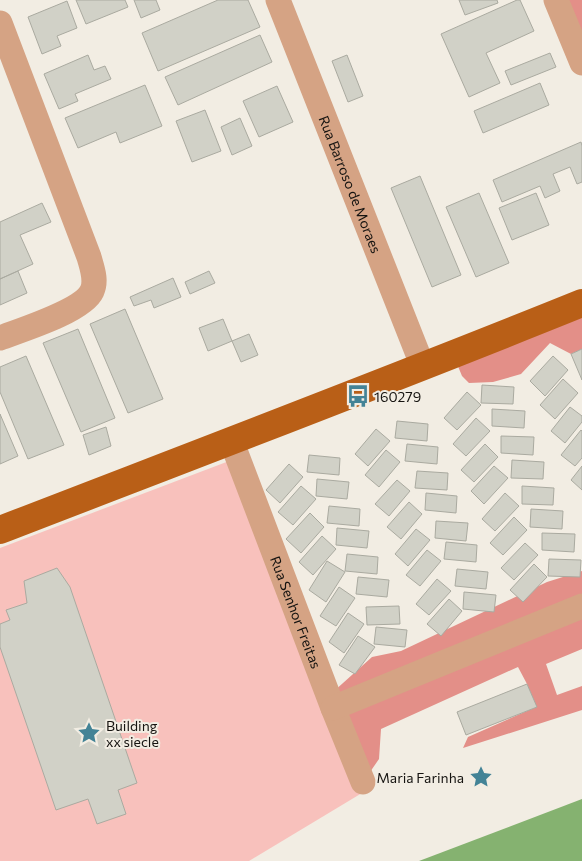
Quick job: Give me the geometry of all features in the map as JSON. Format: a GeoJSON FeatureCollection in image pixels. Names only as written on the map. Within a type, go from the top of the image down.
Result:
{"type":"FeatureCollection","features":[{"type":"Feature","properties":{"kind":"main road"},"geometry":{"type":"LineString","coordinates":[[0,530],[423,367],[582,303]]}},
{"type":"Feature","properties":{"kind":"street","name":"Rua Barroso de Moraes"},"geometry":{"type":"LineString","coordinates":[[278,0],[423,367]]}},
{"type":"Feature","properties":{"kind":"street"},"geometry":{"type":"LineString","coordinates":[[556,0],[582,63]]}},
{"type":"Feature","properties":{"kind":"street"},"geometry":{"type":"LineString","coordinates":[[0,23],[89,257],[95,278],[92,291],[80,304],[55,317],[0,338]]}},
{"type":"Feature","properties":{"kind":"street","name":"Rua Senhor Freitas"},"geometry":{"type":"LineString","coordinates":[[230,440],[363,782]]}},
{"type":"Feature","properties":{"kind":"street"},"geometry":{"type":"LineString","coordinates":[[333,708],[582,606]]}},
{"type":"Feature","properties":{"kind":"shaded area"},"geometry":{"type":"Polygon","coordinates":[[[566,0],[582,0],[582,41],[566,0]]]}},
{"type":"Feature","properties":{"kind":"shaded area"},"geometry":{"type":"Polygon","coordinates":[[[582,312],[582,349],[571,354],[550,343],[521,374],[493,382],[469,383],[462,376],[455,359],[582,312]]]}},
{"type":"Feature","properties":{"kind":"shaded area"},"geometry":{"type":"Polygon","coordinates":[[[237,458],[362,793],[249,861],[0,861],[0,548],[237,458]]]}},
{"type":"Feature","properties":{"kind":"shaded area"},"geometry":{"type":"Polygon","coordinates":[[[582,571],[582,649],[546,664],[557,695],[582,686],[582,710],[463,748],[468,737],[536,707],[518,667],[381,729],[379,759],[370,772],[333,692],[372,657],[401,651],[547,582],[582,571]]]}},
{"type":"Feature","properties":{"kind":"shaded area"},"geometry":{"type":"Polygon","coordinates":[[[582,799],[582,861],[419,861],[582,799]]]}},
{"type":"Feature","properties":{"kind":"building"},"geometry":{"type":"Polygon","coordinates":[[[76,0],[125,0],[128,7],[86,24],[76,0]]]}},
{"type":"Feature","properties":{"kind":"building"},"geometry":{"type":"Polygon","coordinates":[[[134,0],[156,0],[160,10],[141,18],[134,0]]]}},
{"type":"Feature","properties":{"kind":"building"},"geometry":{"type":"Polygon","coordinates":[[[218,0],[248,0],[260,27],[158,71],[142,33],[218,0]]]}},
{"type":"Feature","properties":{"kind":"building"},"geometry":{"type":"Polygon","coordinates":[[[459,0],[497,0],[498,3],[465,15],[459,0]]]}},
{"type":"Feature","properties":{"kind":"building"},"geometry":{"type":"Polygon","coordinates":[[[520,0],[534,31],[486,53],[500,83],[469,97],[441,34],[520,0]]]}},
{"type":"Feature","properties":{"kind":"building"},"geometry":{"type":"Polygon","coordinates":[[[67,1],[77,28],[57,36],[61,46],[42,54],[28,17],[67,1]]]}},
{"type":"Feature","properties":{"kind":"building"},"geometry":{"type":"Polygon","coordinates":[[[260,35],[272,62],[178,105],[165,77],[260,35]]]}},
{"type":"Feature","properties":{"kind":"building"},"geometry":{"type":"Polygon","coordinates":[[[550,53],[556,67],[511,85],[505,71],[550,53]]]}},
{"type":"Feature","properties":{"kind":"building"},"geometry":{"type":"Polygon","coordinates":[[[88,55],[94,70],[105,66],[111,79],[75,94],[78,101],[59,109],[44,74],[88,55]]]}},
{"type":"Feature","properties":{"kind":"building"},"geometry":{"type":"Polygon","coordinates":[[[347,55],[363,96],[348,102],[332,61],[347,55]]]}},
{"type":"Feature","properties":{"kind":"building"},"geometry":{"type":"Polygon","coordinates":[[[540,83],[549,105],[483,133],[474,111],[540,83]]]}},
{"type":"Feature","properties":{"kind":"building"},"geometry":{"type":"Polygon","coordinates":[[[145,85],[162,126],[120,143],[116,132],[78,148],[65,118],[145,85]]]}},
{"type":"Feature","properties":{"kind":"building"},"geometry":{"type":"Polygon","coordinates":[[[277,86],[293,122],[259,137],[243,101],[277,86]]]}},
{"type":"Feature","properties":{"kind":"building"},"geometry":{"type":"Polygon","coordinates":[[[205,110],[221,151],[192,162],[176,121],[205,110]]]}},
{"type":"Feature","properties":{"kind":"building"},"geometry":{"type":"Polygon","coordinates":[[[240,118],[252,146],[232,155],[221,127],[240,118]]]}},
{"type":"Feature","properties":{"kind":"building"},"geometry":{"type":"Polygon","coordinates":[[[581,142],[582,182],[577,184],[570,167],[553,174],[560,191],[545,198],[540,186],[502,202],[493,180],[581,142]]]}},
{"type":"Feature","properties":{"kind":"building"},"geometry":{"type":"Polygon","coordinates":[[[420,176],[461,275],[432,287],[391,188],[420,176]]]}},
{"type":"Feature","properties":{"kind":"building"},"geometry":{"type":"Polygon","coordinates":[[[479,193],[509,263],[476,277],[446,207],[479,193]]]}},
{"type":"Feature","properties":{"kind":"building"},"geometry":{"type":"Polygon","coordinates":[[[536,193],[549,225],[512,240],[499,208],[536,193]]]}},
{"type":"Feature","properties":{"kind":"building"},"geometry":{"type":"Polygon","coordinates":[[[42,203],[51,222],[20,235],[33,264],[0,279],[0,222],[42,203]]]}},
{"type":"Feature","properties":{"kind":"building"},"geometry":{"type":"Polygon","coordinates":[[[18,271],[27,293],[0,305],[0,279],[18,271]]]}},
{"type":"Feature","properties":{"kind":"building"},"geometry":{"type":"Polygon","coordinates":[[[209,271],[215,283],[190,294],[185,282],[209,271]]]}},
{"type":"Feature","properties":{"kind":"building"},"geometry":{"type":"Polygon","coordinates":[[[173,278],[181,297],[154,308],[151,300],[134,306],[130,297],[173,278]]]}},
{"type":"Feature","properties":{"kind":"building"},"geometry":{"type":"Polygon","coordinates":[[[125,309],[163,399],[128,413],[90,324],[125,309]]]}},
{"type":"Feature","properties":{"kind":"building"},"geometry":{"type":"Polygon","coordinates":[[[223,319],[232,341],[208,351],[199,328],[223,319]]]}},
{"type":"Feature","properties":{"kind":"building"},"geometry":{"type":"Polygon","coordinates":[[[78,329],[115,418],[81,432],[43,343],[78,329]]]}},
{"type":"Feature","properties":{"kind":"building"},"geometry":{"type":"Polygon","coordinates":[[[249,334],[258,355],[241,362],[232,341],[249,334]]]}},
{"type":"Feature","properties":{"kind":"building"},"geometry":{"type":"Polygon","coordinates":[[[582,349],[582,380],[571,354],[582,349]]]}},
{"type":"Feature","properties":{"kind":"building"},"geometry":{"type":"Polygon","coordinates":[[[26,356],[64,445],[28,459],[0,392],[0,367],[26,356]]]}},
{"type":"Feature","properties":{"kind":"building"},"geometry":{"type":"Polygon","coordinates":[[[553,356],[568,370],[545,396],[530,381],[553,356]]]}},
{"type":"Feature","properties":{"kind":"building"},"geometry":{"type":"Polygon","coordinates":[[[563,379],[578,393],[555,419],[540,405],[563,379]]]}},
{"type":"Feature","properties":{"kind":"building"},"geometry":{"type":"Polygon","coordinates":[[[482,385],[514,387],[513,404],[481,403],[482,385]]]}},
{"type":"Feature","properties":{"kind":"building"},"geometry":{"type":"Polygon","coordinates":[[[467,392],[481,405],[457,430],[444,418],[467,392]]]}},
{"type":"Feature","properties":{"kind":"building"},"geometry":{"type":"Polygon","coordinates":[[[570,407],[582,416],[582,422],[565,443],[551,431],[570,407]]]}},
{"type":"Feature","properties":{"kind":"building"},"geometry":{"type":"Polygon","coordinates":[[[492,409],[525,411],[524,428],[492,426],[492,409]]]}},
{"type":"Feature","properties":{"kind":"building"},"geometry":{"type":"Polygon","coordinates":[[[0,414],[18,456],[0,464],[0,414]]]}},
{"type":"Feature","properties":{"kind":"building"},"geometry":{"type":"Polygon","coordinates":[[[476,418],[490,431],[466,456],[453,444],[476,418]]]}},
{"type":"Feature","properties":{"kind":"building"},"geometry":{"type":"Polygon","coordinates":[[[397,421],[428,424],[427,441],[395,438],[397,421]]]}},
{"type":"Feature","properties":{"kind":"building"},"geometry":{"type":"Polygon","coordinates":[[[106,427],[111,446],[89,455],[83,435],[106,427]]]}},
{"type":"Feature","properties":{"kind":"building"},"geometry":{"type":"Polygon","coordinates":[[[376,429],[390,441],[368,466],[355,454],[376,429]]]}},
{"type":"Feature","properties":{"kind":"building"},"geometry":{"type":"Polygon","coordinates":[[[581,430],[582,458],[575,466],[561,455],[581,430]]]}},
{"type":"Feature","properties":{"kind":"building"},"geometry":{"type":"Polygon","coordinates":[[[501,436],[534,437],[533,455],[501,453],[501,436]]]}},
{"type":"Feature","properties":{"kind":"building"},"geometry":{"type":"Polygon","coordinates":[[[407,444],[438,447],[437,464],[405,461],[407,444]]]}},
{"type":"Feature","properties":{"kind":"building"},"geometry":{"type":"Polygon","coordinates":[[[485,444],[498,457],[474,482],[461,470],[485,444]]]}},
{"type":"Feature","properties":{"kind":"building"},"geometry":{"type":"Polygon","coordinates":[[[386,450],[400,462],[379,487],[365,475],[386,450]]]}},
{"type":"Feature","properties":{"kind":"building"},"geometry":{"type":"Polygon","coordinates":[[[309,455],[340,458],[339,475],[307,472],[309,455]]]}},
{"type":"Feature","properties":{"kind":"building"},"geometry":{"type":"Polygon","coordinates":[[[512,460],[544,462],[543,479],[511,478],[512,460]]]}},
{"type":"Feature","properties":{"kind":"building"},"geometry":{"type":"Polygon","coordinates":[[[289,464],[303,477],[280,503],[266,490],[289,464]]]}},
{"type":"Feature","properties":{"kind":"building"},"geometry":{"type":"Polygon","coordinates":[[[494,466],[508,478],[484,504],[471,491],[494,466]]]}},
{"type":"Feature","properties":{"kind":"building"},"geometry":{"type":"Polygon","coordinates":[[[582,466],[582,490],[571,480],[582,466]]]}},
{"type":"Feature","properties":{"kind":"building"},"geometry":{"type":"Polygon","coordinates":[[[417,471],[448,473],[447,490],[415,488],[417,471]]]}},
{"type":"Feature","properties":{"kind":"building"},"geometry":{"type":"Polygon","coordinates":[[[317,479],[349,482],[347,499],[316,496],[317,479]]]}},
{"type":"Feature","properties":{"kind":"building"},"geometry":{"type":"Polygon","coordinates":[[[397,480],[410,491],[389,516],[375,504],[397,480]]]}},
{"type":"Feature","properties":{"kind":"building"},"geometry":{"type":"Polygon","coordinates":[[[301,486],[316,499],[293,525],[278,512],[301,486]]]}},
{"type":"Feature","properties":{"kind":"building"},"geometry":{"type":"Polygon","coordinates":[[[522,486],[554,488],[553,505],[522,504],[522,486]]]}},
{"type":"Feature","properties":{"kind":"building"},"geometry":{"type":"Polygon","coordinates":[[[426,493],[457,496],[456,513],[425,510],[426,493]]]}},
{"type":"Feature","properties":{"kind":"building"},"geometry":{"type":"Polygon","coordinates":[[[505,493],[519,506],[495,531],[482,519],[505,493]]]}},
{"type":"Feature","properties":{"kind":"building"},"geometry":{"type":"Polygon","coordinates":[[[409,502],[422,514],[401,539],[387,527],[409,502]]]}},
{"type":"Feature","properties":{"kind":"building"},"geometry":{"type":"Polygon","coordinates":[[[329,506],[360,509],[359,526],[327,523],[329,506]]]}},
{"type":"Feature","properties":{"kind":"building"},"geometry":{"type":"Polygon","coordinates":[[[531,509],[563,511],[562,529],[530,527],[531,509]]]}},
{"type":"Feature","properties":{"kind":"building"},"geometry":{"type":"Polygon","coordinates":[[[310,513],[324,527],[301,553],[286,539],[310,513]]]}},
{"type":"Feature","properties":{"kind":"building"},"geometry":{"type":"Polygon","coordinates":[[[514,517],[527,530],[503,555],[490,543],[514,517]]]}},
{"type":"Feature","properties":{"kind":"building"},"geometry":{"type":"Polygon","coordinates":[[[436,521],[468,523],[466,541],[435,538],[436,521]]]}},
{"type":"Feature","properties":{"kind":"building"},"geometry":{"type":"Polygon","coordinates":[[[337,528],[369,531],[367,548],[336,545],[337,528]]]}},
{"type":"Feature","properties":{"kind":"building"},"geometry":{"type":"Polygon","coordinates":[[[416,529],[430,540],[408,566],[395,554],[416,529]]]}},
{"type":"Feature","properties":{"kind":"building"},"geometry":{"type":"Polygon","coordinates":[[[542,533],[575,534],[574,552],[542,550],[542,533]]]}},
{"type":"Feature","properties":{"kind":"building"},"geometry":{"type":"Polygon","coordinates":[[[322,536],[336,549],[313,575],[299,562],[322,536]]]}},
{"type":"Feature","properties":{"kind":"building"},"geometry":{"type":"Polygon","coordinates":[[[446,542],[477,545],[476,562],[444,559],[446,542]]]}},
{"type":"Feature","properties":{"kind":"building"},"geometry":{"type":"Polygon","coordinates":[[[525,543],[538,555],[514,580],[501,568],[525,543]]]}},
{"type":"Feature","properties":{"kind":"building"},"geometry":{"type":"Polygon","coordinates":[[[427,550],[441,561],[420,586],[406,575],[427,550]]]}},
{"type":"Feature","properties":{"kind":"building"},"geometry":{"type":"Polygon","coordinates":[[[347,554],[378,557],[377,574],[345,571],[347,554]]]}},
{"type":"Feature","properties":{"kind":"building"},"geometry":{"type":"Polygon","coordinates":[[[549,559],[581,560],[580,577],[548,576],[549,559]]]}},
{"type":"Feature","properties":{"kind":"building"},"geometry":{"type":"Polygon","coordinates":[[[327,561],[345,572],[326,602],[309,590],[327,561]]]}},
{"type":"Feature","properties":{"kind":"building"},"geometry":{"type":"Polygon","coordinates":[[[534,564],[547,577],[523,602],[510,590],[534,564]]]}},
{"type":"Feature","properties":{"kind":"building"},"geometry":{"type":"Polygon","coordinates":[[[57,568],[70,587],[137,783],[118,790],[126,814],[97,824],[88,799],[56,810],[0,647],[0,624],[10,620],[6,610],[27,603],[24,581],[57,568]]]}},
{"type":"Feature","properties":{"kind":"building"},"geometry":{"type":"Polygon","coordinates":[[[457,569],[488,572],[486,589],[455,586],[457,569]]]}},
{"type":"Feature","properties":{"kind":"building"},"geometry":{"type":"Polygon","coordinates":[[[358,577],[389,580],[387,597],[356,594],[358,577]]]}},
{"type":"Feature","properties":{"kind":"building"},"geometry":{"type":"Polygon","coordinates":[[[437,579],[451,591],[429,615],[416,604],[437,579]]]}},
{"type":"Feature","properties":{"kind":"building"},"geometry":{"type":"Polygon","coordinates":[[[339,587],[355,598],[336,626],[320,616],[339,587]]]}},
{"type":"Feature","properties":{"kind":"building"},"geometry":{"type":"Polygon","coordinates":[[[464,592],[496,595],[494,612],[463,609],[464,592]]]}},
{"type":"Feature","properties":{"kind":"building"},"geometry":{"type":"Polygon","coordinates":[[[449,599],[462,611],[441,636],[427,624],[449,599]]]}},
{"type":"Feature","properties":{"kind":"building"},"geometry":{"type":"Polygon","coordinates":[[[399,606],[400,624],[367,625],[366,607],[399,606]]]}},
{"type":"Feature","properties":{"kind":"building"},"geometry":{"type":"Polygon","coordinates":[[[348,613],[364,624],[344,653],[329,642],[348,613]]]}},
{"type":"Feature","properties":{"kind":"building"},"geometry":{"type":"Polygon","coordinates":[[[376,627],[407,630],[405,647],[374,644],[376,627]]]}},
{"type":"Feature","properties":{"kind":"building"},"geometry":{"type":"Polygon","coordinates":[[[358,636],[375,647],[355,674],[339,665],[358,636]]]}},
{"type":"Feature","properties":{"kind":"building"},"geometry":{"type":"Polygon","coordinates":[[[527,684],[537,707],[466,735],[457,712],[527,684]]]}},
{"type":"Feature","properties":{"kind":"place","name":"160279"},"geometry":{"type":"Point","coordinates":[358,396]}},
{"type":"Feature","properties":{"kind":"place","name":"Building xx siecle"},"geometry":{"type":"Point","coordinates":[89,733]}},
{"type":"Feature","properties":{"kind":"place","name":"Maria Farinha"},"geometry":{"type":"Point","coordinates":[481,777]}}]}
